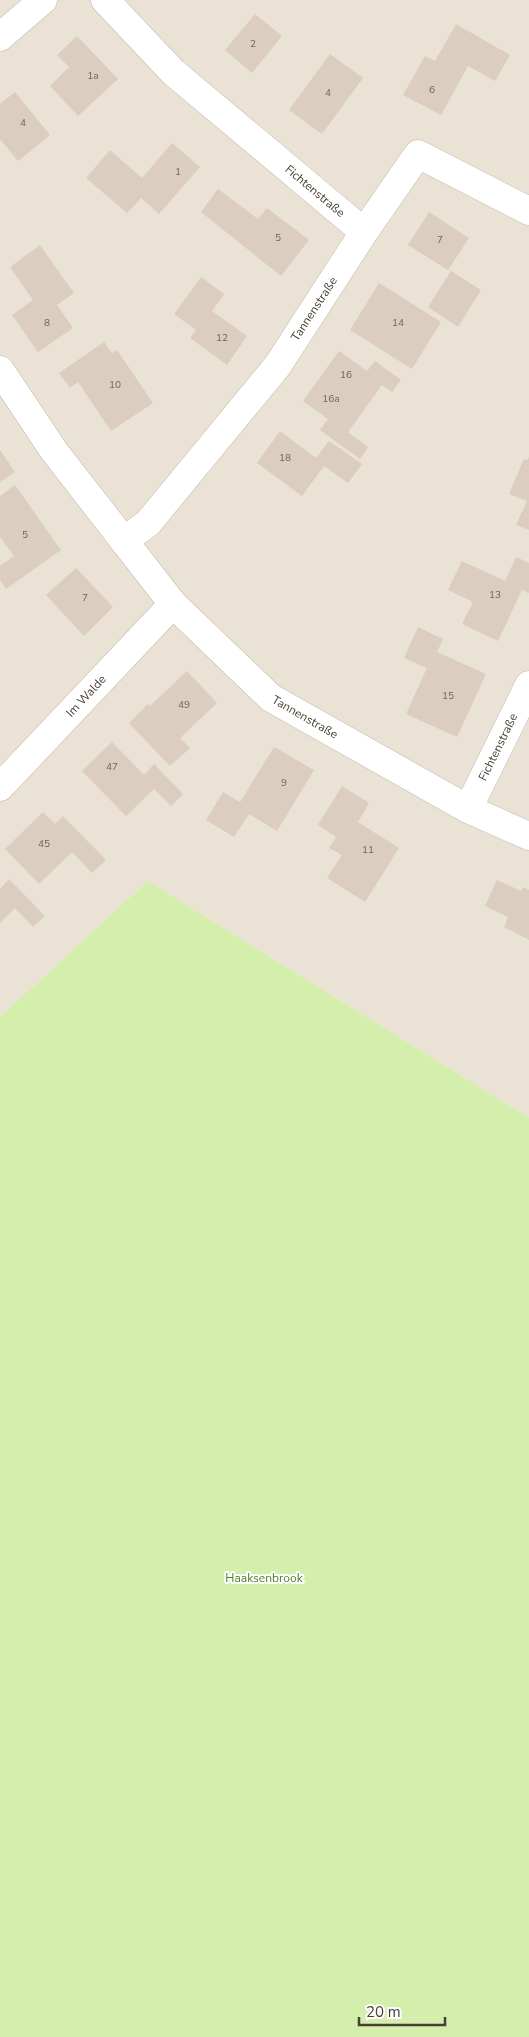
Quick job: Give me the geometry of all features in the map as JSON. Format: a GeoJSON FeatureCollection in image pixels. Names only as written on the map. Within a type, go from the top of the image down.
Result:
{"type":"FeatureCollection","features":[{"type":"Feature","properties":{"kind":"street"},"geometry":{"type":"LineString","coordinates":[[0,37],[43,0]]}},
{"type":"Feature","properties":{"kind":"street","name":"Fichtenstraße"},"geometry":{"type":"LineString","coordinates":[[105,0],[173,72],[364,232]]}},
{"type":"Feature","properties":{"kind":"street"},"geometry":{"type":"LineString","coordinates":[[364,232],[418,154],[529,211]]}},
{"type":"Feature","properties":{"kind":"street","name":"Tannenstraße"},"geometry":{"type":"LineString","coordinates":[[124,542],[148,523],[278,365],[364,232]]}},
{"type":"Feature","properties":{"kind":"street","name":"Tannenstraße"},"geometry":{"type":"LineString","coordinates":[[0,370],[54,451],[173,604],[271,698],[468,809],[529,836]]}},
{"type":"Feature","properties":{"kind":"street","name":"Im Walde"},"geometry":{"type":"LineString","coordinates":[[0,787],[173,604]]}},
{"type":"Feature","properties":{"kind":"street","name":"Fichtenstraße"},"geometry":{"type":"LineString","coordinates":[[468,809],[529,685]]}},
{"type":"Feature","properties":{"kind":"shaded area"},"geometry":{"type":"Polygon","coordinates":[[[0,0],[529,0],[529,1118],[148,881],[0,1017],[0,0]]]}},
{"type":"Feature","properties":{"kind":"green space","name":"Haaksenbrook"},"geometry":{"type":"Polygon","coordinates":[[[148,881],[529,1118],[529,2037],[0,2037],[0,1017],[148,881]]]}},
{"type":"Feature","properties":{"kind":"building"},"geometry":{"type":"Polygon","coordinates":[[[255,14],[282,36],[252,73],[225,50],[255,14]]]}},
{"type":"Feature","properties":{"kind":"building"},"geometry":{"type":"Polygon","coordinates":[[[456,24],[510,55],[495,81],[468,66],[441,115],[403,95],[425,56],[435,61],[456,24]]]}},
{"type":"Feature","properties":{"kind":"building"},"geometry":{"type":"Polygon","coordinates":[[[77,36],[118,79],[78,116],[50,86],[69,67],[57,55],[77,36]]]}},
{"type":"Feature","properties":{"kind":"building"},"geometry":{"type":"Polygon","coordinates":[[[330,54],[363,78],[322,134],[289,110],[330,54]]]}},
{"type":"Feature","properties":{"kind":"building"},"geometry":{"type":"Polygon","coordinates":[[[15,92],[50,135],[18,161],[0,139],[0,104],[15,92]]]}},
{"type":"Feature","properties":{"kind":"building"},"geometry":{"type":"Polygon","coordinates":[[[172,143],[200,167],[159,214],[141,198],[127,213],[86,178],[110,150],[142,178],[172,143]]]}},
{"type":"Feature","properties":{"kind":"building"},"geometry":{"type":"Polygon","coordinates":[[[218,189],[258,219],[267,208],[309,240],[281,276],[201,212],[218,189]]]}},
{"type":"Feature","properties":{"kind":"building"},"geometry":{"type":"Polygon","coordinates":[[[429,212],[469,238],[448,270],[408,245],[429,212]]]}},
{"type":"Feature","properties":{"kind":"building"},"geometry":{"type":"Polygon","coordinates":[[[40,245],[74,293],[57,305],[73,328],[38,352],[12,315],[33,300],[10,267],[40,245]]]}},
{"type":"Feature","properties":{"kind":"building"},"geometry":{"type":"Polygon","coordinates":[[[451,271],[481,290],[458,327],[428,307],[451,271]]]}},
{"type":"Feature","properties":{"kind":"building"},"geometry":{"type":"Polygon","coordinates":[[[201,277],[224,294],[212,311],[247,336],[227,365],[190,338],[196,330],[174,314],[201,277]]]}},
{"type":"Feature","properties":{"kind":"building"},"geometry":{"type":"Polygon","coordinates":[[[379,283],[441,322],[412,369],[350,330],[379,283]]]}},
{"type":"Feature","properties":{"kind":"building"},"geometry":{"type":"Polygon","coordinates":[[[104,342],[112,353],[117,350],[153,403],[111,431],[78,382],[70,388],[59,373],[104,342]]]}},
{"type":"Feature","properties":{"kind":"building"},"geometry":{"type":"Polygon","coordinates":[[[339,351],[367,371],[375,361],[401,380],[392,392],[382,385],[348,432],[368,447],[360,459],[320,430],[328,419],[303,401],[339,351]]]}},
{"type":"Feature","properties":{"kind":"building"},"geometry":{"type":"Polygon","coordinates":[[[280,431],[316,458],[329,441],[362,464],[348,483],[324,466],[302,496],[257,463],[280,431]]]}},
{"type":"Feature","properties":{"kind":"building"},"geometry":{"type":"Polygon","coordinates":[[[0,450],[15,472],[0,482],[0,450]]]}},
{"type":"Feature","properties":{"kind":"building"},"geometry":{"type":"Polygon","coordinates":[[[529,457],[529,530],[516,525],[527,501],[509,494],[524,459],[527,460],[529,457]]]}},
{"type":"Feature","properties":{"kind":"building"},"geometry":{"type":"Polygon","coordinates":[[[15,485],[61,550],[6,589],[0,580],[0,566],[14,556],[0,537],[0,496],[15,485]]]}},
{"type":"Feature","properties":{"kind":"building"},"geometry":{"type":"Polygon","coordinates":[[[516,557],[529,563],[529,593],[522,590],[498,641],[462,624],[473,602],[448,590],[462,561],[505,581],[516,557]]]}},
{"type":"Feature","properties":{"kind":"building"},"geometry":{"type":"Polygon","coordinates":[[[76,568],[113,607],[84,636],[46,595],[76,568]]]}},
{"type":"Feature","properties":{"kind":"building"},"geometry":{"type":"Polygon","coordinates":[[[418,627],[443,639],[437,652],[486,674],[457,737],[406,714],[427,668],[404,658],[418,627]]]}},
{"type":"Feature","properties":{"kind":"building"},"geometry":{"type":"Polygon","coordinates":[[[187,671],[217,703],[180,738],[190,748],[170,766],[129,723],[187,671]]]}},
{"type":"Feature","properties":{"kind":"building"},"geometry":{"type":"Polygon","coordinates":[[[112,742],[144,775],[154,764],[183,794],[171,806],[154,789],[126,816],[82,771],[112,742]]]}},
{"type":"Feature","properties":{"kind":"building"},"geometry":{"type":"Polygon","coordinates":[[[274,747],[314,770],[277,831],[249,814],[234,837],[206,820],[223,792],[240,802],[274,747]]]}},
{"type":"Feature","properties":{"kind":"building"},"geometry":{"type":"Polygon","coordinates":[[[342,786],[369,803],[358,822],[399,848],[365,902],[327,878],[342,855],[329,848],[336,837],[318,825],[342,786]]]}},
{"type":"Feature","properties":{"kind":"building"},"geometry":{"type":"Polygon","coordinates":[[[43,812],[55,824],[63,816],[106,860],[92,873],[72,852],[39,884],[5,849],[43,812]]]}},
{"type":"Feature","properties":{"kind":"building"},"geometry":{"type":"Polygon","coordinates":[[[9,879],[45,916],[33,927],[15,908],[0,923],[0,889],[9,879]]]}},
{"type":"Feature","properties":{"kind":"building"},"geometry":{"type":"Polygon","coordinates":[[[497,880],[521,891],[523,887],[529,890],[529,940],[504,927],[508,917],[485,906],[497,880]]]}}]}
